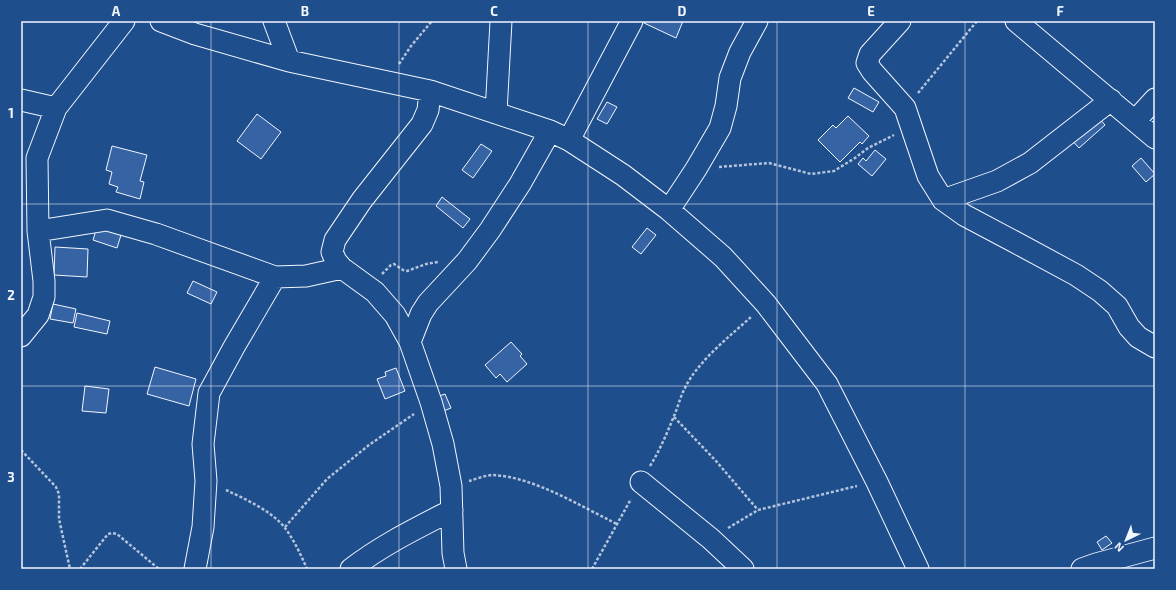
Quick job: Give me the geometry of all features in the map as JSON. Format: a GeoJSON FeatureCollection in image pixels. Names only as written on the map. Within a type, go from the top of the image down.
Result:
{"type":"FeatureCollection","features":[{"type":"Feature","properties":{"kind":"street"},"geometry":{"type":"LineString","coordinates":[[21,336],[38,315],[44,297],[44,281],[38,231],[37,158],[56,108],[124,21]]}},
{"type":"Feature","properties":{"kind":"street"},"geometry":{"type":"LineString","coordinates":[[161,21],[195,34],[288,61],[430,91],[550,131],[569,140],[623,175],[669,210],[723,257],[766,304],[827,384],[877,482],[918,569]]}},
{"type":"Feature","properties":{"kind":"street"},"geometry":{"type":"LineString","coordinates":[[274,21],[288,61]]}},
{"type":"Feature","properties":{"kind":"street"},"geometry":{"type":"LineString","coordinates":[[496,113],[501,21]]}},
{"type":"Feature","properties":{"kind":"street"},"geometry":{"type":"LineString","coordinates":[[569,140],[632,21]]}},
{"type":"Feature","properties":{"kind":"street"},"geometry":{"type":"LineString","coordinates":[[669,210],[696,169],[720,128],[726,106],[730,78],[740,52],[757,21]]}},
{"type":"Feature","properties":{"kind":"street"},"geometry":{"type":"LineString","coordinates":[[900,21],[870,54],[867,63],[872,71],[905,108],[928,176],[943,200],[964,215],[1027,248],[1100,291],[1118,306],[1129,327],[1138,337],[1155,348]]}},
{"type":"Feature","properties":{"kind":"street"},"geometry":{"type":"LineString","coordinates":[[1016,21],[1155,138]]}},
{"type":"Feature","properties":{"kind":"street"},"geometry":{"type":"LineString","coordinates":[[430,91],[428,110],[422,124],[362,200],[335,240],[332,252],[336,261],[342,268],[375,292],[395,315],[410,342],[443,444],[451,486],[453,553],[456,569]]}},
{"type":"Feature","properties":{"kind":"street"},"geometry":{"type":"LineString","coordinates":[[1135,121],[1155,99]]}},
{"type":"Feature","properties":{"kind":"street"},"geometry":{"type":"LineString","coordinates":[[21,100],[56,108]]}},
{"type":"Feature","properties":{"kind":"street"},"geometry":{"type":"LineString","coordinates":[[943,200],[997,181],[1030,163],[1111,100]]}},
{"type":"Feature","properties":{"kind":"street"},"geometry":{"type":"LineString","coordinates":[[410,342],[421,314],[428,303],[467,261],[490,230],[520,184],[550,131]]}},
{"type":"Feature","properties":{"kind":"street"},"geometry":{"type":"LineString","coordinates":[[38,231],[107,220],[156,234],[275,277],[306,276],[342,268]]}},
{"type":"Feature","properties":{"kind":"street"},"geometry":{"type":"LineString","coordinates":[[195,569],[203,527],[206,481],[203,444],[209,393],[275,277]]}},
{"type":"Feature","properties":{"kind":"street"},"geometry":{"type":"LineString","coordinates":[[641,482],[711,539],[743,569]]}},
{"type":"Feature","properties":{"kind":"street"},"geometry":{"type":"LineString","coordinates":[[351,569],[405,534],[452,510]]}},
{"type":"Feature","properties":{"kind":"street"},"geometry":{"type":"LineString","coordinates":[[1082,569],[1155,548]]}},
{"type":"Feature","properties":{"kind":"path"},"geometry":{"type":"LineString","coordinates":[[387,82],[411,46],[432,21]]}},
{"type":"Feature","properties":{"kind":"path"},"geometry":{"type":"LineString","coordinates":[[905,108],[977,21]]}},
{"type":"Feature","properties":{"kind":"path"},"geometry":{"type":"LineString","coordinates":[[696,169],[769,163],[811,174],[834,171],[887,137],[911,128]]}},
{"type":"Feature","properties":{"kind":"path"},"geometry":{"type":"LineString","coordinates":[[375,292],[378,278],[391,265],[394,264],[407,271],[426,264],[444,261],[467,261]]}},
{"type":"Feature","properties":{"kind":"path"},"geometry":{"type":"LineString","coordinates":[[592,569],[657,454],[674,417],[685,387],[699,367],[714,350],[766,304]]}},
{"type":"Feature","properties":{"kind":"path"},"geometry":{"type":"LineString","coordinates":[[285,527],[327,479],[369,445],[430,402]]}},
{"type":"Feature","properties":{"kind":"path"},"geometry":{"type":"LineString","coordinates":[[674,417],[716,461],[758,510]]}},
{"type":"Feature","properties":{"kind":"path"},"geometry":{"type":"LineString","coordinates":[[21,450],[56,487],[58,494],[59,519],[70,569]]}},
{"type":"Feature","properties":{"kind":"path"},"geometry":{"type":"LineString","coordinates":[[451,486],[492,475],[520,479],[541,487],[617,524]]}},
{"type":"Feature","properties":{"kind":"path"},"geometry":{"type":"LineString","coordinates":[[206,481],[263,509],[285,527],[302,557],[306,569]]}},
{"type":"Feature","properties":{"kind":"path"},"geometry":{"type":"LineString","coordinates":[[711,539],[758,510],[877,482]]}},
{"type":"Feature","properties":{"kind":"path"},"geometry":{"type":"LineString","coordinates":[[80,569],[108,534],[112,533],[117,534],[159,569]]}},
{"type":"Feature","properties":{"kind":"building"},"geometry":{"type":"Polygon","coordinates":[[[644,21],[683,21],[676,38],[644,23],[644,21]]]}},
{"type":"Feature","properties":{"kind":"building"},"geometry":{"type":"Polygon","coordinates":[[[854,88],[879,102],[873,112],[848,98],[854,88]]]}},
{"type":"Feature","properties":{"kind":"building"},"geometry":{"type":"Polygon","coordinates":[[[607,102],[617,107],[607,124],[597,119],[607,102]]]}},
{"type":"Feature","properties":{"kind":"building"},"geometry":{"type":"Polygon","coordinates":[[[257,114],[281,132],[261,159],[237,141],[257,114]]]}},
{"type":"Feature","properties":{"kind":"building"},"geometry":{"type":"Polygon","coordinates":[[[848,116],[869,136],[862,144],[860,142],[840,162],[818,140],[833,125],[836,128],[848,116]]]}},
{"type":"Feature","properties":{"kind":"building"},"geometry":{"type":"Polygon","coordinates":[[[1097,116],[1105,125],[1079,148],[1071,139],[1097,116]]]}},
{"type":"Feature","properties":{"kind":"building"},"geometry":{"type":"Polygon","coordinates":[[[481,144],[492,151],[473,178],[462,170],[481,144]]]}},
{"type":"Feature","properties":{"kind":"building"},"geometry":{"type":"Polygon","coordinates":[[[112,146],[147,155],[140,181],[144,182],[140,199],[116,192],[118,187],[109,184],[112,172],[106,170],[112,146]]]}},
{"type":"Feature","properties":{"kind":"building"},"geometry":{"type":"Polygon","coordinates":[[[875,150],[886,159],[872,176],[858,164],[863,158],[866,161],[875,150]]]}},
{"type":"Feature","properties":{"kind":"building"},"geometry":{"type":"Polygon","coordinates":[[[1141,158],[1155,174],[1146,182],[1132,166],[1141,158]]]}},
{"type":"Feature","properties":{"kind":"building"},"geometry":{"type":"Polygon","coordinates":[[[442,197],[470,219],[463,228],[436,206],[442,197]]]}},
{"type":"Feature","properties":{"kind":"building"},"geometry":{"type":"Polygon","coordinates":[[[97,227],[121,235],[117,248],[93,240],[97,227]]]}},
{"type":"Feature","properties":{"kind":"building"},"geometry":{"type":"Polygon","coordinates":[[[647,228],[656,235],[641,254],[632,247],[647,228]]]}},
{"type":"Feature","properties":{"kind":"building"},"geometry":{"type":"Polygon","coordinates":[[[55,247],[88,249],[87,277],[54,275],[55,247]]]}},
{"type":"Feature","properties":{"kind":"building"},"geometry":{"type":"Polygon","coordinates":[[[193,281],[217,292],[211,304],[187,293],[193,281]]]}},
{"type":"Feature","properties":{"kind":"building"},"geometry":{"type":"Polygon","coordinates":[[[53,304],[76,309],[73,323],[50,319],[53,304]]]}},
{"type":"Feature","properties":{"kind":"building"},"geometry":{"type":"Polygon","coordinates":[[[77,313],[110,321],[107,334],[74,327],[77,313]]]}},
{"type":"Feature","properties":{"kind":"building"},"geometry":{"type":"Polygon","coordinates":[[[511,342],[522,354],[520,356],[527,364],[507,382],[500,374],[496,378],[485,365],[511,342]]]}},
{"type":"Feature","properties":{"kind":"building"},"geometry":{"type":"Polygon","coordinates":[[[155,367],[196,379],[189,406],[147,394],[155,367]]]}},
{"type":"Feature","properties":{"kind":"building"},"geometry":{"type":"Polygon","coordinates":[[[396,368],[405,391],[385,399],[377,379],[386,376],[385,372],[396,368]]]}},
{"type":"Feature","properties":{"kind":"building"},"geometry":{"type":"Polygon","coordinates":[[[85,386],[109,389],[106,413],[82,411],[85,386]]]}},
{"type":"Feature","properties":{"kind":"building"},"geometry":{"type":"Polygon","coordinates":[[[445,394],[451,408],[441,412],[436,397],[445,394]]]}},
{"type":"Feature","properties":{"kind":"building"},"geometry":{"type":"Polygon","coordinates":[[[1106,536],[1112,543],[1102,550],[1097,542],[1106,536]]]}}]}
